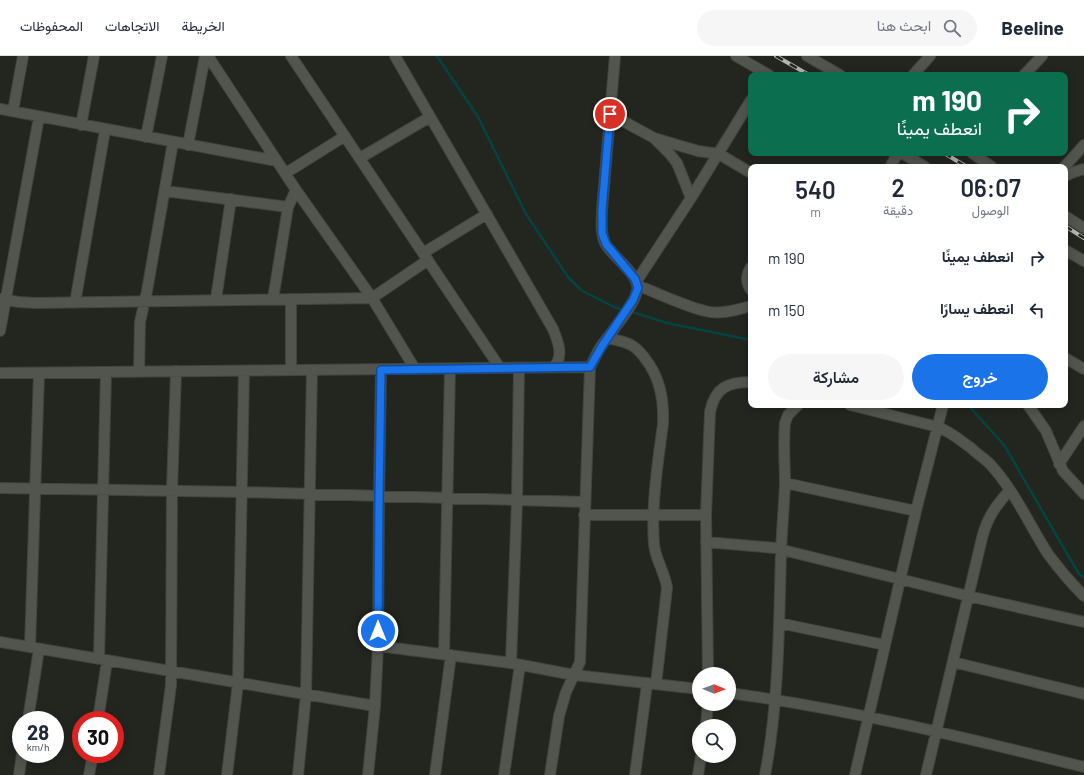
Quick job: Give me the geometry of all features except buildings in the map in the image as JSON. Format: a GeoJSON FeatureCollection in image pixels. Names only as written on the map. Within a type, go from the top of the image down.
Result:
{"type":"FeatureCollection","features":[{"type":"Feature","properties":{"kind":"street"},"geometry":{"type":"LineString","coordinates":[[13,111],[23,56]]}},
{"type":"Feature","properties":{"kind":"street"},"geometry":{"type":"LineString","coordinates":[[81,125],[94,56]]}},
{"type":"Feature","properties":{"kind":"street"},"geometry":{"type":"LineString","coordinates":[[146,137],[162,56]]}},
{"type":"Feature","properties":{"kind":"street"},"geometry":{"type":"LineString","coordinates":[[188,145],[207,56]]}},
{"type":"Feature","properties":{"kind":"street"},"geometry":{"type":"LineString","coordinates":[[207,56],[296,190],[372,298],[415,369]]}},
{"type":"Feature","properties":{"kind":"street"},"geometry":{"type":"LineString","coordinates":[[292,56],[500,368]]}},
{"type":"Feature","properties":{"kind":"street"},"geometry":{"type":"LineString","coordinates":[[395,56],[553,330],[559,349],[558,361],[552,368]]}},
{"type":"Feature","properties":{"kind":"street"},"geometry":{"type":"LineString","coordinates":[[615,56],[602,210],[602,233],[606,244],[637,283],[705,311],[719,312],[738,310],[748,307]]}},
{"type":"Feature","properties":{"kind":"street"},"geometry":{"type":"LineString","coordinates":[[736,56],[762,72]]}},
{"type":"Feature","properties":{"kind":"street"},"geometry":{"type":"LineString","coordinates":[[916,72],[930,56]]}},
{"type":"Feature","properties":{"kind":"street"},"geometry":{"type":"LineString","coordinates":[[1027,72],[1042,56]]}},
{"type":"Feature","properties":{"kind":"street"},"geometry":{"type":"LineString","coordinates":[[813,57],[836,72]]}},
{"type":"Feature","properties":{"kind":"street"},"geometry":{"type":"LineString","coordinates":[[550,775],[559,716],[566,692],[580,662],[590,367],[597,352],[633,300],[637,290],[637,283],[719,154],[748,105]]}},
{"type":"Feature","properties":{"kind":"street"},"geometry":{"type":"LineString","coordinates":[[0,109],[277,161]]}},
{"type":"Feature","properties":{"kind":"street"},"geometry":{"type":"LineString","coordinates":[[610,114],[654,138],[698,152],[719,154],[748,171]]}},
{"type":"Feature","properties":{"kind":"street"},"geometry":{"type":"LineString","coordinates":[[0,331],[3,299],[39,117]]}},
{"type":"Feature","properties":{"kind":"street"},"geometry":{"type":"LineString","coordinates":[[360,158],[430,117]]}},
{"type":"Feature","properties":{"kind":"street"},"geometry":{"type":"LineString","coordinates":[[75,303],[106,130]]}},
{"type":"Feature","properties":{"kind":"street"},"geometry":{"type":"LineString","coordinates":[[286,173],[345,136]]}},
{"type":"Feature","properties":{"kind":"street"},"geometry":{"type":"LineString","coordinates":[[654,138],[677,163],[691,198]]}},
{"type":"Feature","properties":{"kind":"street"},"geometry":{"type":"LineString","coordinates":[[139,372],[140,322],[173,142]]}},
{"type":"Feature","properties":{"kind":"street"},"geometry":{"type":"LineString","coordinates":[[1067,164],[1084,144]]}},
{"type":"Feature","properties":{"kind":"street"},"geometry":{"type":"LineString","coordinates":[[907,156],[920,164]]}},
{"type":"Feature","properties":{"kind":"street"},"geometry":{"type":"LineString","coordinates":[[976,156],[988,164]]}},
{"type":"Feature","properties":{"kind":"street"},"geometry":{"type":"LineString","coordinates":[[1068,175],[1084,169]]}},
{"type":"Feature","properties":{"kind":"street"},"geometry":{"type":"LineString","coordinates":[[272,299],[288,207],[296,190]]}},
{"type":"Feature","properties":{"kind":"street"},"geometry":{"type":"LineString","coordinates":[[165,191],[288,207]]}},
{"type":"Feature","properties":{"kind":"street"},"geometry":{"type":"LineString","coordinates":[[216,299],[231,199]]}},
{"type":"Feature","properties":{"kind":"street"},"geometry":{"type":"LineString","coordinates":[[3,299],[26,303],[75,303],[216,299],[372,298],[486,214]]}},
{"type":"Feature","properties":{"kind":"street"},"geometry":{"type":"LineString","coordinates":[[1068,218],[1084,228]]}},
{"type":"Feature","properties":{"kind":"street"},"geometry":{"type":"LineString","coordinates":[[1068,252],[1084,261]]}},
{"type":"Feature","properties":{"kind":"street"},"geometry":{"type":"LineString","coordinates":[[748,272],[746,276],[746,282],[748,285]]}},
{"type":"Feature","properties":{"kind":"street"},"geometry":{"type":"LineString","coordinates":[[291,299],[291,370]]}},
{"type":"Feature","properties":{"kind":"street"},"geometry":{"type":"LineString","coordinates":[[607,338],[627,343],[637,349],[652,368],[657,378],[662,394],[664,410],[653,515],[654,545],[658,560],[666,579],[667,588],[652,684],[635,775]]}},
{"type":"Feature","properties":{"kind":"street"},"geometry":{"type":"LineString","coordinates":[[1068,360],[1084,369]]}},
{"type":"Feature","properties":{"kind":"street"},"geometry":{"type":"LineString","coordinates":[[0,373],[590,367]]}},
{"type":"Feature","properties":{"kind":"street"},"geometry":{"type":"LineString","coordinates":[[504,775],[515,664],[519,368]]}},
{"type":"Feature","properties":{"kind":"street"},"geometry":{"type":"LineString","coordinates":[[436,775],[448,655],[447,499],[450,369]]}},
{"type":"Feature","properties":{"kind":"street"},"geometry":{"type":"LineString","coordinates":[[298,775],[306,694],[312,370]]}},
{"type":"Feature","properties":{"kind":"street"},"geometry":{"type":"LineString","coordinates":[[368,775],[375,706],[378,646],[381,370]]}},
{"type":"Feature","properties":{"kind":"street"},"geometry":{"type":"LineString","coordinates":[[159,775],[170,699],[172,490],[176,371]]}},
{"type":"Feature","properties":{"kind":"street"},"geometry":{"type":"LineString","coordinates":[[227,775],[238,683],[244,371]]}},
{"type":"Feature","properties":{"kind":"street"},"geometry":{"type":"LineString","coordinates":[[99,711],[103,659],[103,490],[106,372]]}},
{"type":"Feature","properties":{"kind":"street"},"geometry":{"type":"LineString","coordinates":[[29,711],[35,648],[35,489],[39,373]]}},
{"type":"Feature","properties":{"kind":"street"},"geometry":{"type":"LineString","coordinates":[[708,667],[706,516],[709,422],[712,402],[716,394],[725,386],[732,383],[748,382]]}},
{"type":"Feature","properties":{"kind":"street"},"geometry":{"type":"LineString","coordinates":[[765,775],[775,699],[785,483],[785,422],[788,415],[795,408]]}},
{"type":"Feature","properties":{"kind":"street"},"geometry":{"type":"LineString","coordinates":[[862,408],[948,430],[989,463],[1010,490],[1049,555],[1084,596]]}},
{"type":"Feature","properties":{"kind":"street"},"geometry":{"type":"LineString","coordinates":[[855,775],[916,511],[942,408]]}},
{"type":"Feature","properties":{"kind":"street"},"geometry":{"type":"LineString","coordinates":[[1030,408],[1046,431],[1059,464],[1069,479],[1084,494]]}},
{"type":"Feature","properties":{"kind":"street"},"geometry":{"type":"LineString","coordinates":[[1059,464],[1084,426]]}},
{"type":"Feature","properties":{"kind":"street"},"geometry":{"type":"LineString","coordinates":[[785,483],[916,511]]}},
{"type":"Feature","properties":{"kind":"street"},"geometry":{"type":"LineString","coordinates":[[0,488],[172,490],[585,502]]}},
{"type":"Feature","properties":{"kind":"street"},"geometry":{"type":"LineString","coordinates":[[926,775],[977,556],[987,521],[994,509],[1010,490]]}},
{"type":"Feature","properties":{"kind":"street"},"geometry":{"type":"LineString","coordinates":[[584,515],[706,516]]}},
{"type":"Feature","properties":{"kind":"street"},"geometry":{"type":"LineString","coordinates":[[706,542],[763,546],[781,549],[968,596],[1084,622]]}},
{"type":"Feature","properties":{"kind":"street"},"geometry":{"type":"LineString","coordinates":[[779,623],[885,645]]}},
{"type":"Feature","properties":{"kind":"street"},"geometry":{"type":"LineString","coordinates":[[0,642],[375,706]]}},
{"type":"Feature","properties":{"kind":"street"},"geometry":{"type":"LineString","coordinates":[[378,646],[515,664],[574,675],[692,688]]}},
{"type":"Feature","properties":{"kind":"street"},"geometry":{"type":"LineString","coordinates":[[953,662],[1084,694]]}},
{"type":"Feature","properties":{"kind":"street"},"geometry":{"type":"LineString","coordinates":[[736,694],[775,699],[936,731],[1084,767]]}},
{"type":"Feature","properties":{"kind":"street"},"geometry":{"type":"LineString","coordinates":[[19,775],[21,763]]}},
{"type":"Feature","properties":{"kind":"street"},"geometry":{"type":"LineString","coordinates":[[89,775],[91,763]]}},
{"type":"Feature","properties":{"kind":"street"},"geometry":{"type":"LineString","coordinates":[[698,775],[700,763]]}},
{"type":"Feature","properties":{"kind":"waterway"},"geometry":{"type":"LineString","coordinates":[[437,56],[478,117],[526,214],[568,277],[581,290],[614,307],[624,310]]}},
{"type":"Feature","properties":{"kind":"waterway"},"geometry":{"type":"LineString","coordinates":[[629,311],[667,323],[748,339]]}},
{"type":"Feature","properties":{"kind":"waterway"},"geometry":{"type":"LineString","coordinates":[[971,408],[1004,445],[1079,574],[1084,577]]}},
{"type":"Feature","properties":{"kind":"railway"},"geometry":{"type":"LineString","coordinates":[[776,56],[804,72]]}},
{"type":"Feature","properties":{"kind":"railway"},"geometry":{"type":"LineString","coordinates":[[949,156],[962,164]]}},
{"type":"Feature","properties":{"kind":"railway"},"geometry":{"type":"LineString","coordinates":[[1068,228],[1084,238]]}},
{"type":"Feature","properties":{"kind":"route"},"geometry":{"type":"LineString","coordinates":[[378,631],[381,370],[590,367],[597,352],[633,300],[638,288],[635,279],[606,244],[602,233],[602,210],[610,114]]}}]}
